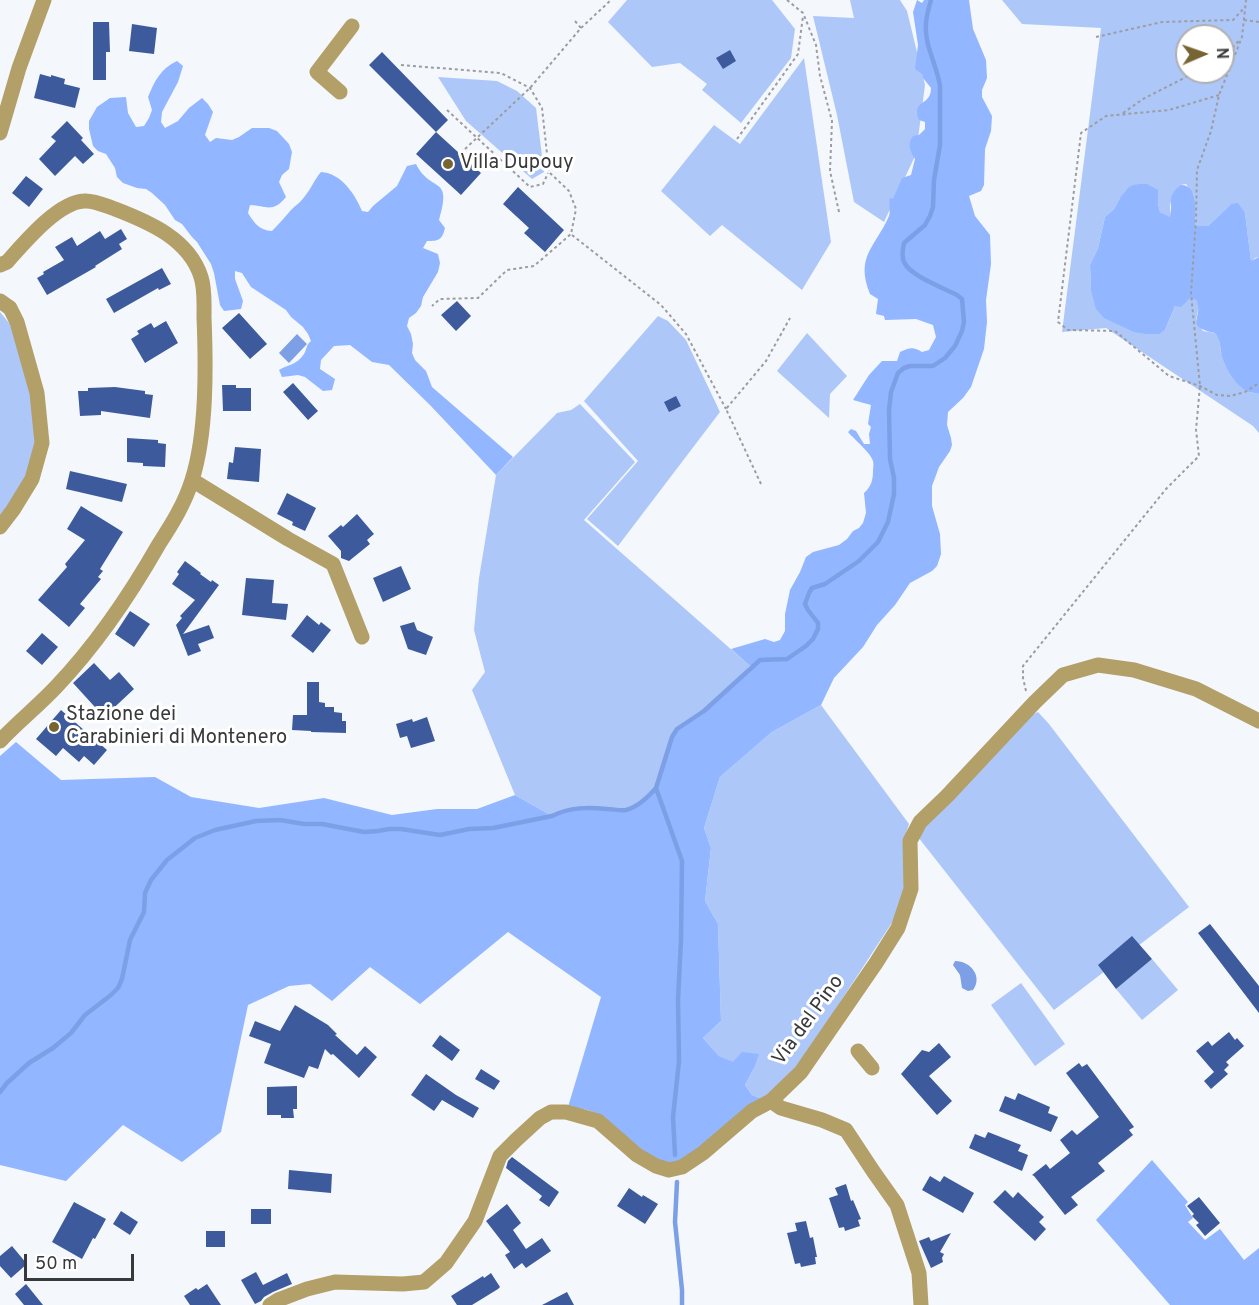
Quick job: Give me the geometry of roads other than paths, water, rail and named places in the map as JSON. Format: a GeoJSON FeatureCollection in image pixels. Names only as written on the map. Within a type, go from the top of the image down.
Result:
{"type":"FeatureCollection","features":[{"type":"Feature","properties":{"kind":"street"},"geometry":{"type":"LineString","coordinates":[[0,133],[19,68],[44,0]]}},
{"type":"Feature","properties":{"kind":"street"},"geometry":{"type":"LineString","coordinates":[[340,92],[317,72],[352,26]]}},
{"type":"Feature","properties":{"kind":"street"},"geometry":{"type":"LineString","coordinates":[[0,265],[7,262],[54,214],[84,201],[102,204],[157,227],[177,241],[193,259],[201,278],[205,337],[204,399],[199,447],[192,480],[178,512],[153,556],[97,639],[56,687],[0,741]]}},
{"type":"Feature","properties":{"kind":"street"},"geometry":{"type":"LineString","coordinates":[[0,301],[10,308],[17,322],[37,393],[42,443],[32,479],[0,527]]}},
{"type":"Feature","properties":{"kind":"street"},"geometry":{"type":"LineString","coordinates":[[192,480],[333,564],[362,638]]}},
{"type":"Feature","properties":{"kind":"street","name":"Via del Pino"},"geometry":{"type":"LineString","coordinates":[[270,1305],[307,1289],[335,1282],[404,1284],[424,1282],[446,1263],[475,1221],[500,1156],[540,1118],[551,1112],[566,1112],[598,1121],[637,1155],[656,1166],[669,1170],[682,1167],[703,1153],[752,1111],[771,1101],[801,1072],[876,963],[897,928],[911,889],[910,841],[920,822],[1063,675],[1098,665],[1134,669],[1196,689],[1259,721]]}},
{"type":"Feature","properties":{"kind":"street"},"geometry":{"type":"LineString","coordinates":[[858,1051],[872,1068]]}},
{"type":"Feature","properties":{"kind":"street"},"geometry":{"type":"LineString","coordinates":[[771,1101],[782,1108],[846,1130],[890,1185],[919,1273],[921,1305]]}},
{"type":"Feature","properties":{"kind":"waterway"},"geometry":{"type":"LineString","coordinates":[[0,1092],[29,1063],[71,1033],[85,1015],[118,988],[130,940],[144,912],[145,893],[151,880],[167,860],[195,838],[215,830],[256,821],[280,820],[322,824],[364,832],[401,829],[440,835],[469,829],[493,828],[579,808],[630,809],[647,798],[656,788],[672,737],[677,729],[704,711],[760,660],[787,659],[813,639],[818,623],[805,604],[812,588],[825,584],[859,561],[878,542],[888,522],[894,494],[894,478],[890,459],[889,410],[891,392],[898,373],[910,366],[933,366],[945,358],[955,346],[964,322],[962,299],[913,272],[904,262],[902,252],[904,243],[925,225],[933,207],[934,180],[940,145],[940,86],[926,32],[926,18],[931,0]]}},
{"type":"Feature","properties":{"kind":"waterway"},"geometry":{"type":"LineString","coordinates":[[656,788],[682,861],[678,1000],[679,1061],[673,1117],[675,1155]]}},
{"type":"Feature","properties":{"kind":"waterway"},"geometry":{"type":"LineString","coordinates":[[677,1182],[675,1222],[682,1305]]}},
{"type":"Feature","properties":{"kind":"place","name":"Villa Dupouy"},"geometry":{"type":"Point","coordinates":[448,164]}},
{"type":"Feature","properties":{"kind":"place","name":"Stazione dei Carabinieri di Montenero"},"geometry":{"type":"Point","coordinates":[54,727]}}]}
